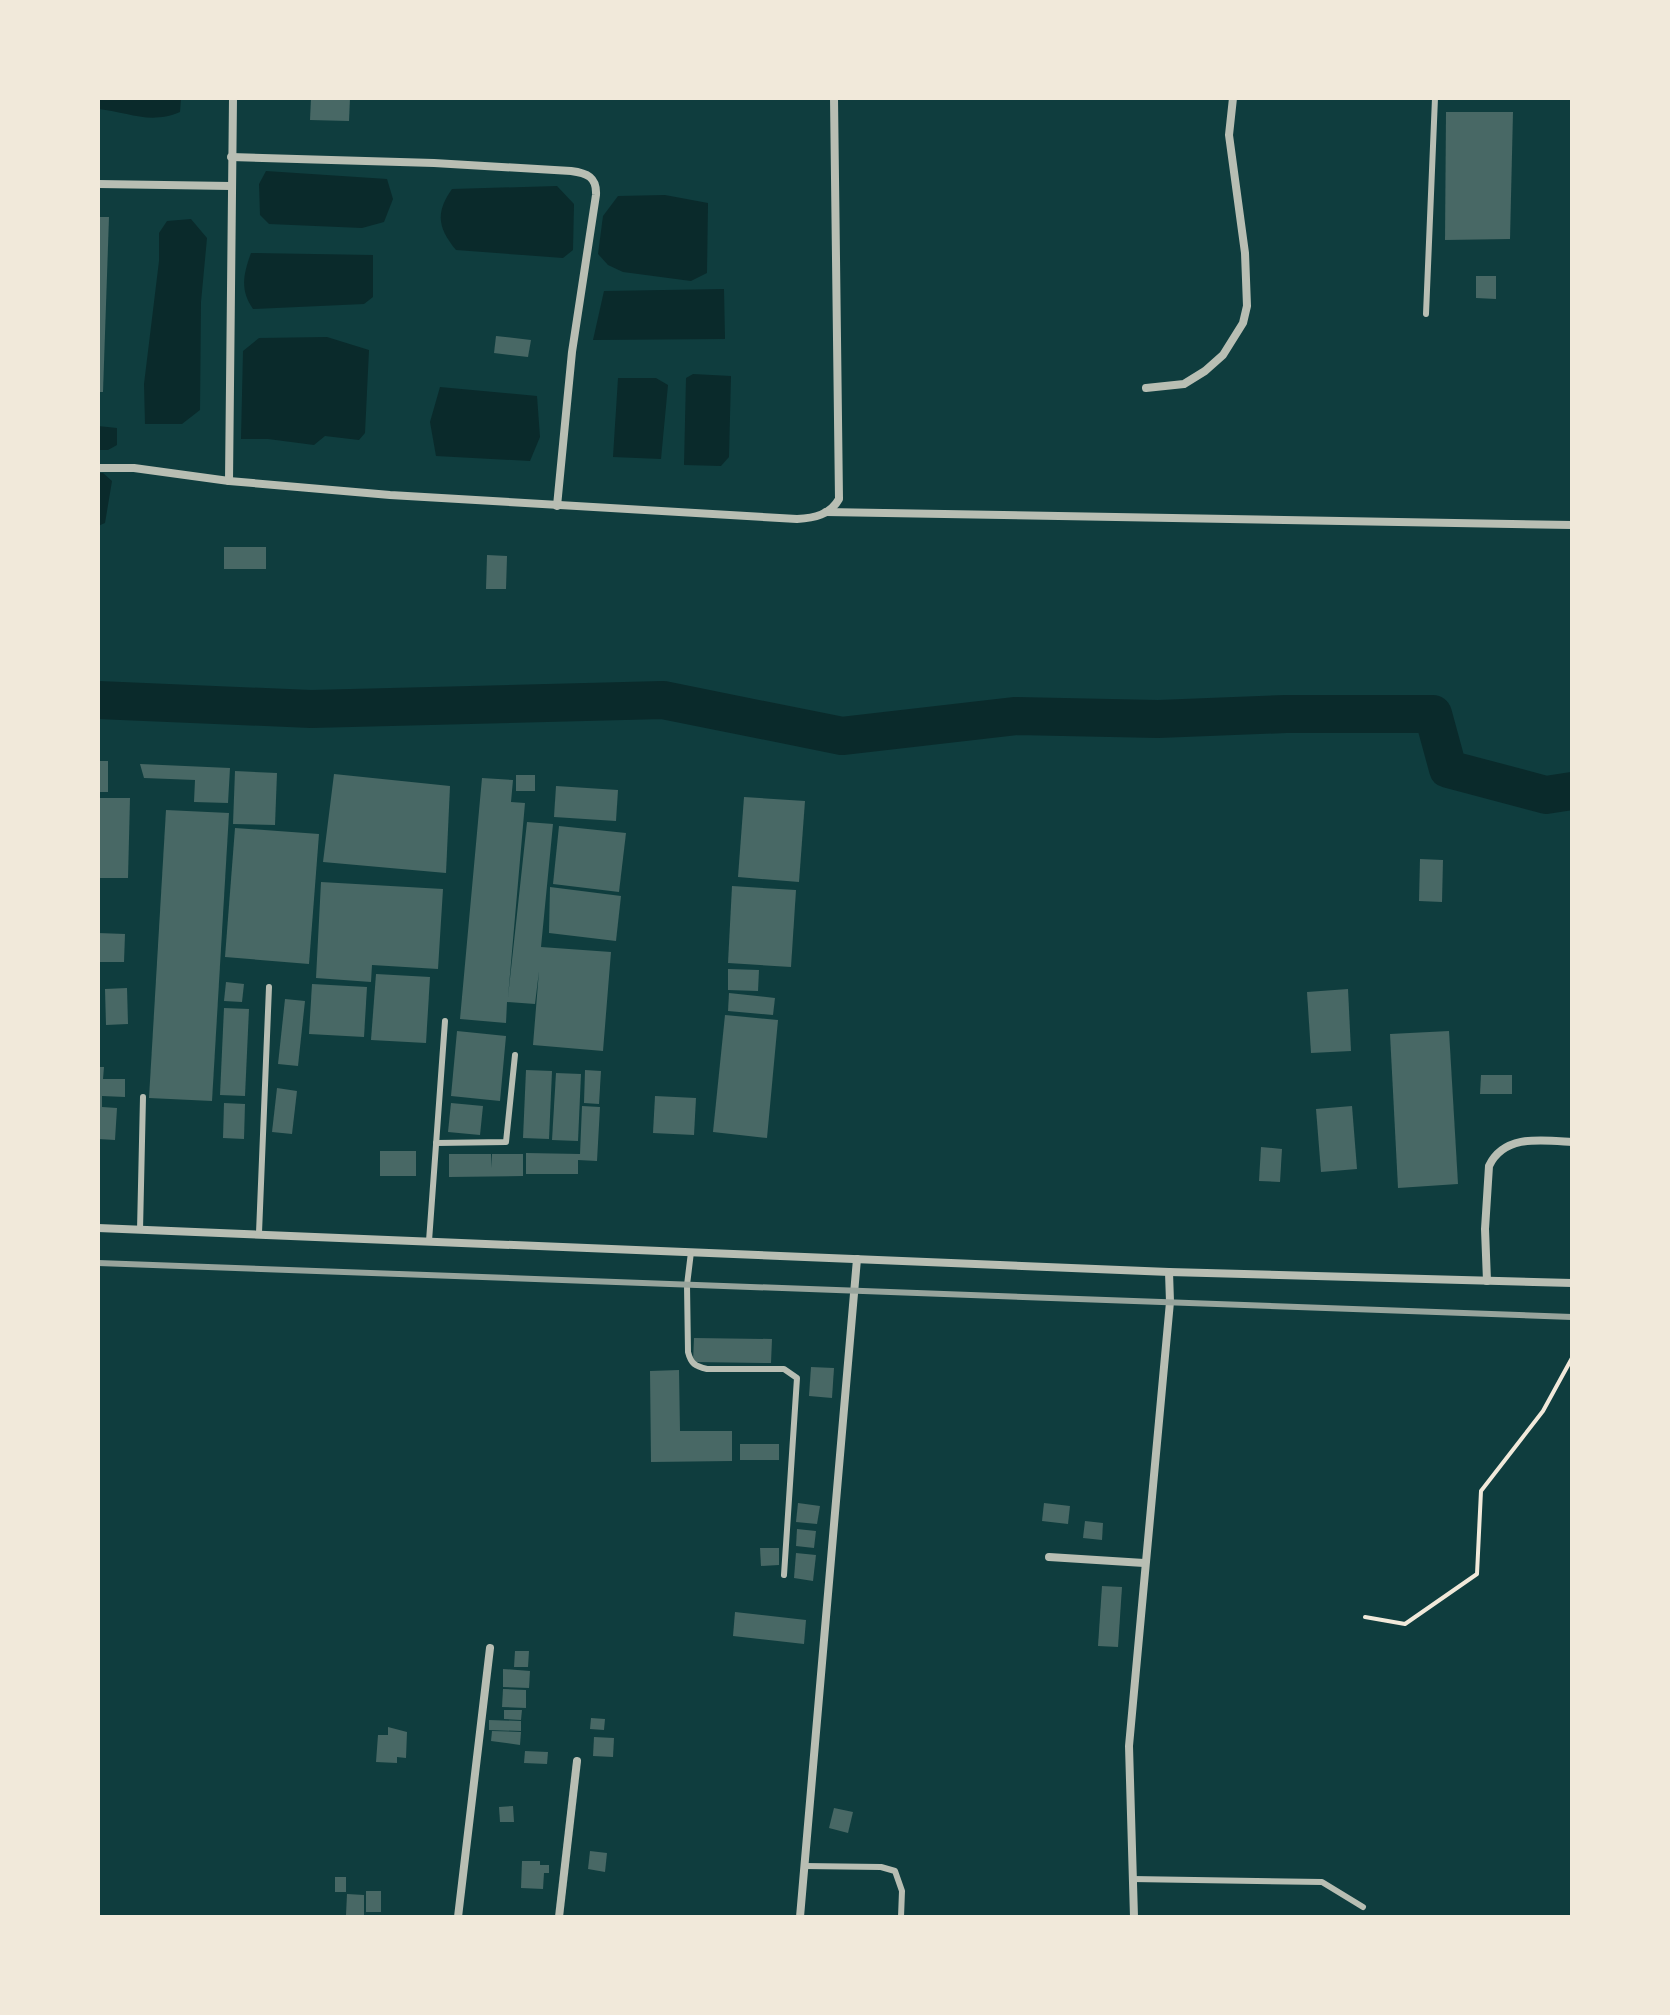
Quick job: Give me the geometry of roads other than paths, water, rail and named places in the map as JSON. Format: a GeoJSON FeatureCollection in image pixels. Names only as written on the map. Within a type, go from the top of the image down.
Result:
{"type":"FeatureCollection","features":[{"type":"Feature","properties":{"kind":"street"},"geometry":{"type":"LineString","coordinates":[[229,481],[233,98]]}},
{"type":"Feature","properties":{"kind":"street"},"geometry":{"type":"LineString","coordinates":[[98,468],[134,468],[229,481],[557,506],[797,519],[814,518],[826,512],[839,499],[834,98]]}},
{"type":"Feature","properties":{"kind":"street"},"geometry":{"type":"LineString","coordinates":[[1146,388],[1184,384],[1205,371],[1223,355],[1243,323],[1247,306],[1245,253],[1229,135],[1233,98]]}},
{"type":"Feature","properties":{"kind":"street"},"geometry":{"type":"LineString","coordinates":[[231,157],[571,171],[586,173],[593,179],[596,195],[572,352],[557,506]]}},
{"type":"Feature","properties":{"kind":"street"},"geometry":{"type":"LineString","coordinates":[[98,184],[231,186]]}},
{"type":"Feature","properties":{"kind":"street"},"geometry":{"type":"LineString","coordinates":[[826,512],[1572,525]]}},
{"type":"Feature","properties":{"kind":"street"},"geometry":{"type":"LineString","coordinates":[[1487,1281],[1485,1229],[1492,1159],[1506,1145],[1520,1142],[1572,1142]]}},
{"type":"Feature","properties":{"kind":"street"},"geometry":{"type":"LineString","coordinates":[[98,1228],[1169,1272],[1572,1283]]}},
{"type":"Feature","properties":{"kind":"street"},"geometry":{"type":"LineString","coordinates":[[800,1917],[857,1259]]}},
{"type":"Feature","properties":{"kind":"street"},"geometry":{"type":"LineString","coordinates":[[1134,1917],[1129,1746],[1170,1302],[1169,1272]]}},
{"type":"Feature","properties":{"kind":"street"},"geometry":{"type":"LineString","coordinates":[[1049,1557],[1144,1563]]}},
{"type":"Feature","properties":{"kind":"street"},"geometry":{"type":"LineString","coordinates":[[458,1917],[490,1648]]}},
{"type":"Feature","properties":{"kind":"street"},"geometry":{"type":"LineString","coordinates":[[559,1917],[577,1761]]}},
{"type":"Feature","properties":{"kind":"lane"},"geometry":{"type":"LineString","coordinates":[[1426,314],[1435,98]]}},
{"type":"Feature","properties":{"kind":"lane"},"geometry":{"type":"LineString","coordinates":[[259,1233],[269,987]]}},
{"type":"Feature","properties":{"kind":"lane"},"geometry":{"type":"LineString","coordinates":[[429,1241],[445,1021]]}},
{"type":"Feature","properties":{"kind":"lane"},"geometry":{"type":"LineString","coordinates":[[436,1143],[506,1142],[515,1055]]}},
{"type":"Feature","properties":{"kind":"lane"},"geometry":{"type":"LineString","coordinates":[[140,1230],[143,1097]]}},
{"type":"Feature","properties":{"kind":"lane"},"geometry":{"type":"LineString","coordinates":[[691,1252],[687,1285],[690,1361],[707,1369],[784,1369],[797,1378],[784,1575]]}},
{"type":"Feature","properties":{"kind":"lane"},"geometry":{"type":"LineString","coordinates":[[804,1866],[881,1867],[895,1871],[902,1891],[901,1917]]}},
{"type":"Feature","properties":{"kind":"lane"},"geometry":{"type":"LineString","coordinates":[[1132,1879],[1322,1882],[1363,1907]]}},
{"type":"Feature","properties":{"kind":"water"},"geometry":{"type":"Polygon","coordinates":[[[98,98],[181,98],[180,112],[158,117],[98,109],[98,98]]]}},
{"type":"Feature","properties":{"kind":"water"},"geometry":{"type":"Polygon","coordinates":[[[266,171],[387,179],[393,199],[384,222],[362,228],[269,224],[260,215],[259,184],[266,171]]]}},
{"type":"Feature","properties":{"kind":"water"},"geometry":{"type":"Polygon","coordinates":[[[557,186],[574,204],[573,250],[563,258],[456,250],[445,235],[441,213],[452,189],[557,186]]]}},
{"type":"Feature","properties":{"kind":"water"},"geometry":{"type":"Polygon","coordinates":[[[665,195],[708,203],[707,273],[691,281],[623,272],[608,265],[598,254],[603,216],[618,196],[665,195]]]}},
{"type":"Feature","properties":{"kind":"water"},"geometry":{"type":"Polygon","coordinates":[[[191,219],[207,238],[201,302],[200,410],[182,424],[145,424],[144,384],[159,261],[159,233],[167,221],[191,219]]]}},
{"type":"Feature","properties":{"kind":"water"},"geometry":{"type":"Polygon","coordinates":[[[251,253],[373,255],[373,297],[364,304],[253,309],[244,282],[251,253]]]}},
{"type":"Feature","properties":{"kind":"water"},"geometry":{"type":"Polygon","coordinates":[[[724,289],[725,339],[593,340],[604,291],[724,289]]]}},
{"type":"Feature","properties":{"kind":"water"},"geometry":{"type":"Polygon","coordinates":[[[327,337],[369,350],[365,433],[359,440],[325,436],[314,445],[241,439],[243,351],[259,338],[327,337]]]}},
{"type":"Feature","properties":{"kind":"water"},"geometry":{"type":"Polygon","coordinates":[[[693,374],[731,376],[729,457],[721,466],[684,465],[686,378],[693,374]]]}},
{"type":"Feature","properties":{"kind":"water"},"geometry":{"type":"Polygon","coordinates":[[[618,378],[656,378],[668,385],[661,459],[613,457],[618,378]]]}},
{"type":"Feature","properties":{"kind":"water"},"geometry":{"type":"Polygon","coordinates":[[[440,387],[537,396],[540,437],[530,461],[436,456],[430,422],[440,387]]]}},
{"type":"Feature","properties":{"kind":"water"},"geometry":{"type":"Polygon","coordinates":[[[98,426],[117,428],[117,445],[108,450],[98,450],[98,426]]]}},
{"type":"Feature","properties":{"kind":"water"},"geometry":{"type":"Polygon","coordinates":[[[98,473],[103,473],[112,481],[105,523],[98,526],[98,473]]]}},
{"type":"Feature","properties":{"kind":"waterway"},"geometry":{"type":"LineString","coordinates":[[98,700],[311,709],[663,700],[842,736],[1016,716],[1158,719],[1286,714],[1433,714],[1448,769],[1546,795],[1572,791]]}},
{"type":"Feature","properties":{"kind":"railway"},"geometry":{"type":"LineString","coordinates":[[98,1263],[1572,1317]]}}]}
